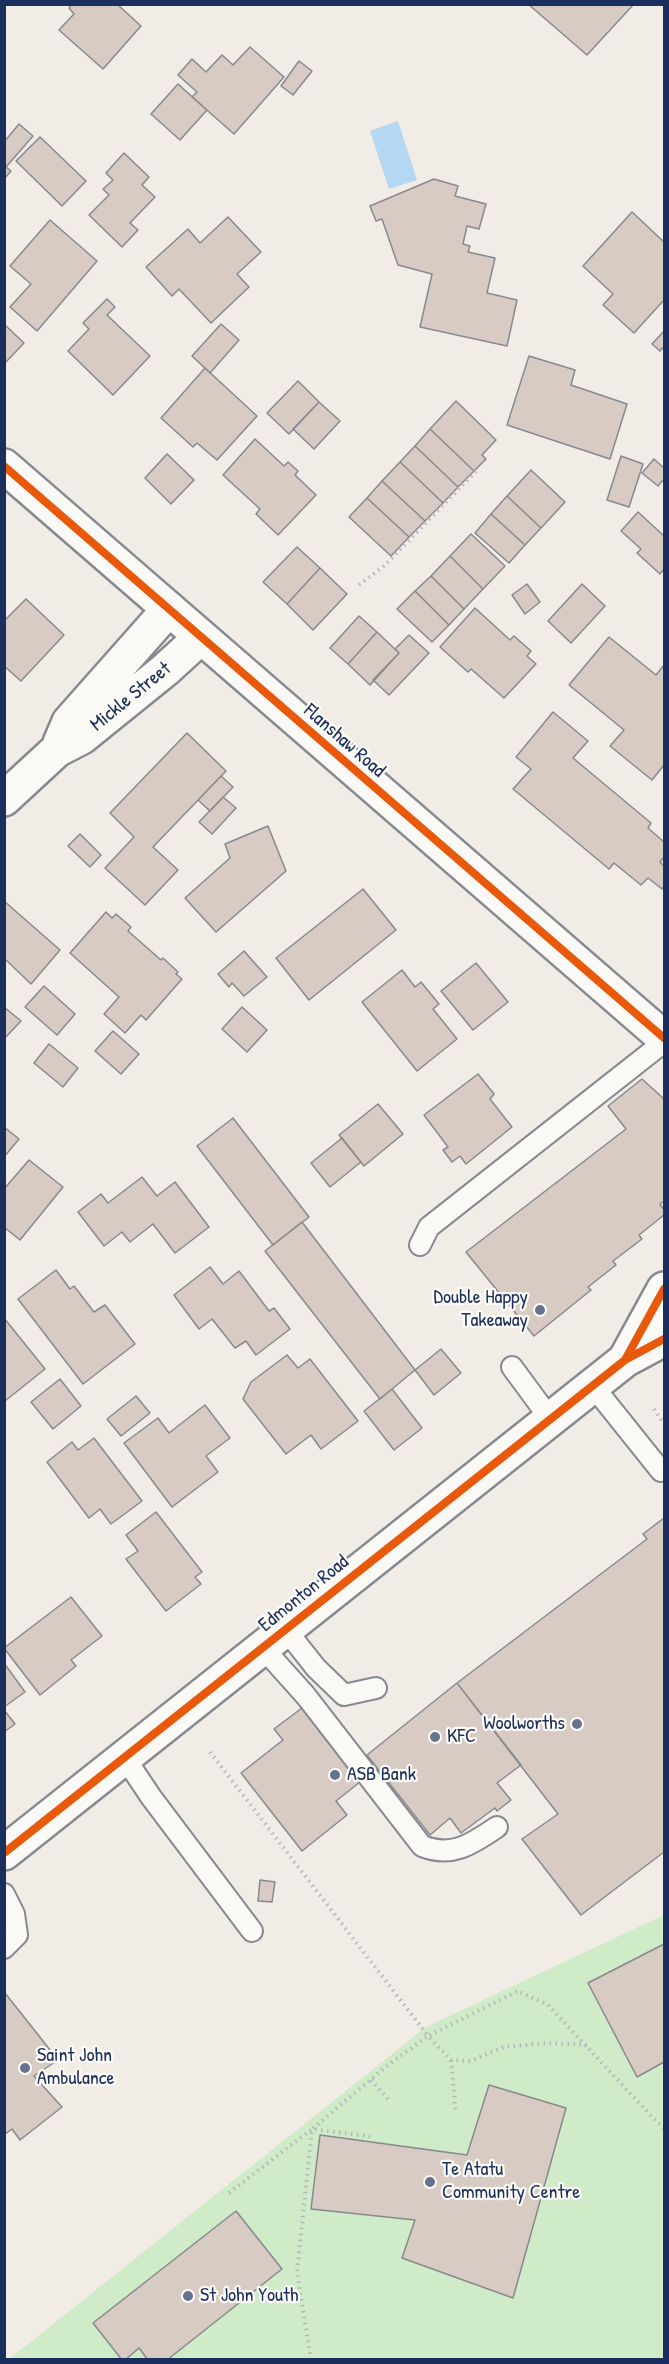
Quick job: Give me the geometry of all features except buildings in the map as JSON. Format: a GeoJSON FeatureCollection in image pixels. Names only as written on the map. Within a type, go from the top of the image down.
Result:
{"type":"FeatureCollection","features":[{"type":"Feature","properties":{"kind":"street","name":"Flanshaw Road"},"geometry":{"type":"LineString","coordinates":[[4,466],[664,1040]]}},
{"type":"Feature","properties":{"kind":"street","name":"Mickle Street"},"geometry":{"type":"LineString","coordinates":[[57,750],[69,722],[169,609]]}},
{"type":"Feature","properties":{"kind":"street","name":"Mickle Street"},"geometry":{"type":"LineString","coordinates":[[4,799],[57,750],[82,737],[165,670],[200,638]]}},
{"type":"Feature","properties":{"kind":"street","name":"Edmonton Road"},"geometry":{"type":"LineString","coordinates":[[625,1360],[664,1289]]}},
{"type":"Feature","properties":{"kind":"street","name":"Edmonton Road"},"geometry":{"type":"LineString","coordinates":[[4,1853],[625,1360],[664,1339]]}},
{"type":"Feature","properties":{"kind":"lane"},"geometry":{"type":"LineString","coordinates":[[420,1245],[429,1227],[664,1040]]}},
{"type":"Feature","properties":{"kind":"lane"},"geometry":{"type":"LineString","coordinates":[[512,1367],[551,1420]]}},
{"type":"Feature","properties":{"kind":"lane"},"geometry":{"type":"LineString","coordinates":[[593,1386],[662,1471]]}},
{"type":"Feature","properties":{"kind":"lane"},"geometry":{"type":"LineString","coordinates":[[274,1639],[316,1668],[344,1695],[376,1688]]}},
{"type":"Feature","properties":{"kind":"lane"},"geometry":{"type":"LineString","coordinates":[[274,1639],[306,1696],[422,1846],[436,1851],[454,1851],[497,1827]]}},
{"type":"Feature","properties":{"kind":"lane"},"geometry":{"type":"LineString","coordinates":[[125,1758],[150,1797],[252,1931]]}},
{"type":"Feature","properties":{"kind":"lane"},"geometry":{"type":"LineString","coordinates":[[4,1894],[14,1914],[17,1935],[4,1948]]}},
{"type":"Feature","properties":{"kind":"path"},"geometry":{"type":"LineString","coordinates":[[359,585],[384,566],[477,470]]}},
{"type":"Feature","properties":{"kind":"path"},"geometry":{"type":"LineString","coordinates":[[654,1409],[664,1424]]}},
{"type":"Feature","properties":{"kind":"path"},"geometry":{"type":"LineString","coordinates":[[210,1752],[428,2036],[451,2060],[456,2114]]}},
{"type":"Feature","properties":{"kind":"path"},"geometry":{"type":"LineString","coordinates":[[229,2193],[428,2036],[518,1991],[548,2005],[664,2128]]}},
{"type":"Feature","properties":{"kind":"path"},"geometry":{"type":"LineString","coordinates":[[451,2060],[470,2061],[504,2046],[548,2043],[586,2045]]}},
{"type":"Feature","properties":{"kind":"path"},"geometry":{"type":"LineString","coordinates":[[371,2080],[388,2099]]}},
{"type":"Feature","properties":{"kind":"path"},"geometry":{"type":"LineString","coordinates":[[312,2129],[374,2137]]}},
{"type":"Feature","properties":{"kind":"path"},"geometry":{"type":"LineString","coordinates":[[311,2360],[297,2272],[312,2129]]}},
{"type":"Feature","properties":{"kind":"green space"},"geometry":{"type":"Polygon","coordinates":[[[664,1915],[664,2359],[8,2360],[426,2027],[664,1915]]]}},
{"type":"Feature","properties":{"kind":"water"},"geometry":{"type":"Polygon","coordinates":[[[398,121],[417,180],[389,189],[370,131],[398,121]]]}},
{"type":"Feature","properties":{"kind":"cycle path"},"geometry":{"type":"LineString","coordinates":[[4,466],[664,1038]]}},
{"type":"Feature","properties":{"kind":"cycle path"},"geometry":{"type":"LineString","coordinates":[[625,1360],[664,1289]]}},
{"type":"Feature","properties":{"kind":"cycle path"},"geometry":{"type":"LineString","coordinates":[[4,1853],[625,1360],[664,1339]]}},
{"type":"Feature","properties":{"kind":"place","name":"Double Happy Takeaway"},"geometry":{"type":"Point","coordinates":[540,1310]}},
{"type":"Feature","properties":{"kind":"place","name":"Woolworths"},"geometry":{"type":"Point","coordinates":[577,1724]}},
{"type":"Feature","properties":{"kind":"place","name":"KFC"},"geometry":{"type":"Point","coordinates":[435,1737]}},
{"type":"Feature","properties":{"kind":"place","name":"ASB Bank"},"geometry":{"type":"Point","coordinates":[335,1775]}},
{"type":"Feature","properties":{"kind":"place","name":"Saint John Ambulance"},"geometry":{"type":"Point","coordinates":[25,2068]}},
{"type":"Feature","properties":{"kind":"place","name":"Te Atatu Community Centre"},"geometry":{"type":"Point","coordinates":[430,2182]}},
{"type":"Feature","properties":{"kind":"place","name":"St John Youth"},"geometry":{"type":"Point","coordinates":[188,2296]}}]}
